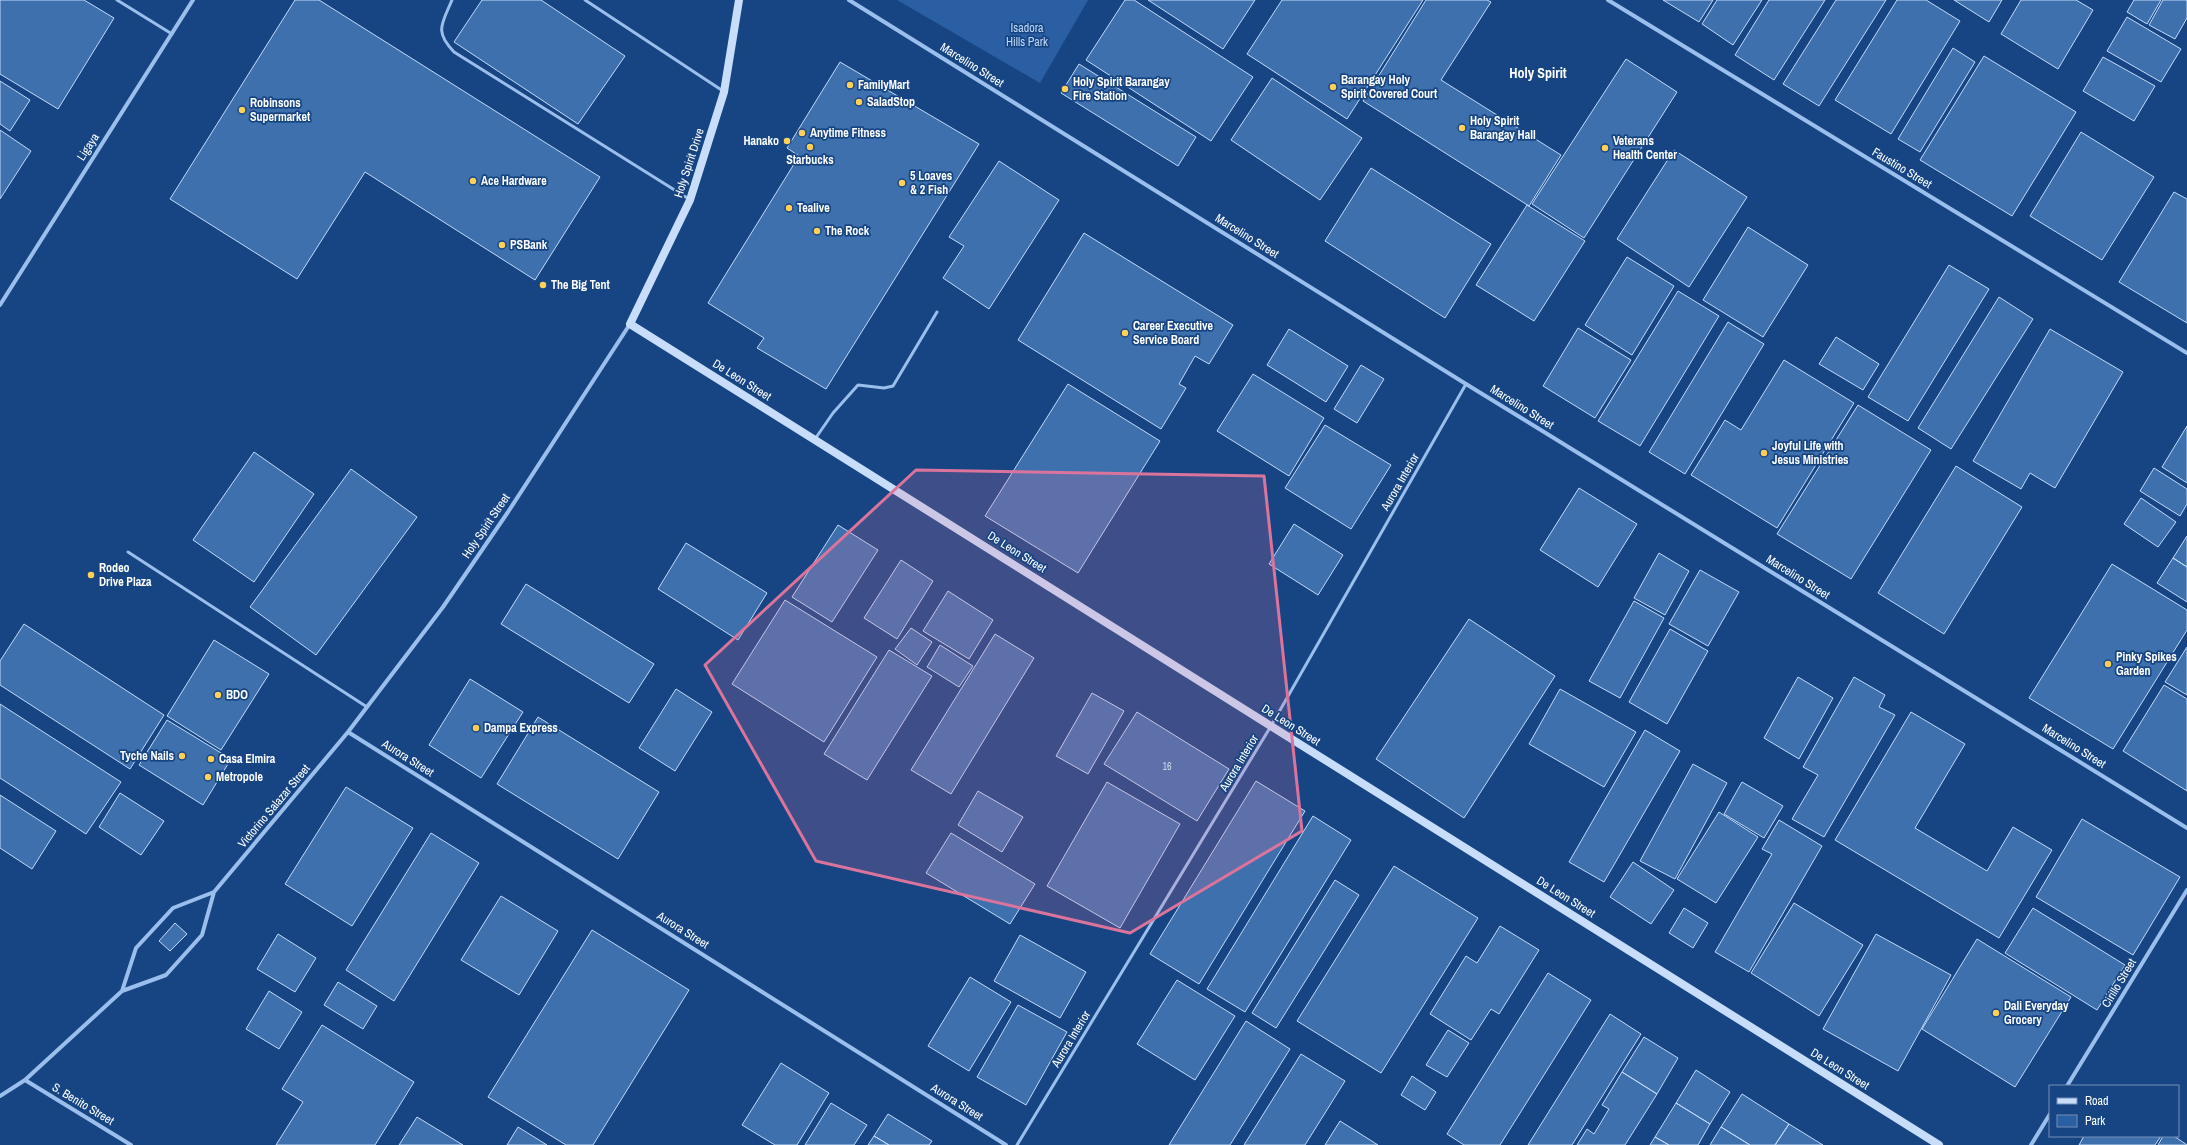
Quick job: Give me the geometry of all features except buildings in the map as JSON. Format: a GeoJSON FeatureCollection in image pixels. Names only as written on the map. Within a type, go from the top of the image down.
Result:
{"type":"FeatureCollection","features":[{"type":"Feature","properties":{"kind":"main road","name":"Holy Spirit Drive"},"geometry":{"type":"LineString","coordinates":[[630,324],[690,200],[724,92],[739,0]]}},
{"type":"Feature","properties":{"kind":"main road","name":"De Leon Street"},"geometry":{"type":"LineString","coordinates":[[630,324],[1939,1145]]}},
{"type":"Feature","properties":{"kind":"street","name":"Ligaya"},"geometry":{"type":"LineString","coordinates":[[0,305],[194,0]]}},
{"type":"Feature","properties":{"kind":"street","name":"Marcelino Street"},"geometry":{"type":"LineString","coordinates":[[849,0],[1466,384],[2187,828]]}},
{"type":"Feature","properties":{"kind":"street","name":"Faustino Street"},"geometry":{"type":"LineString","coordinates":[[1608,0],[2187,353]]}},
{"type":"Feature","properties":{"kind":"street","name":"Holy Spirit Street"},"geometry":{"type":"LineString","coordinates":[[348,732],[460,582],[630,324]]}},
{"type":"Feature","properties":{"kind":"street","name":"Victorino Salazar Street"},"geometry":{"type":"LineString","coordinates":[[0,1096],[25,1080],[122,991],[166,975],[202,935],[214,892],[348,732]]}},
{"type":"Feature","properties":{"kind":"street","name":"Aurora Street"},"geometry":{"type":"LineString","coordinates":[[348,732],[1006,1145]]}},
{"type":"Feature","properties":{"kind":"street","name":"Cirillo Street"},"geometry":{"type":"LineString","coordinates":[[2068,1085],[2187,890]]}},
{"type":"Feature","properties":{"kind":"street","name":"Victorino Salazar Street"},"geometry":{"type":"LineString","coordinates":[[122,991],[136,948],[169,912],[173,908],[214,892]]}},
{"type":"Feature","properties":{"kind":"street","name":"S. Benito Street"},"geometry":{"type":"LineString","coordinates":[[25,1080],[131,1145]]}},
{"type":"Feature","properties":{"kind":"street"},"geometry":{"type":"LineString","coordinates":[[2031,1145],[2049,1116]]}},
{"type":"Feature","properties":{"kind":"lane"},"geometry":{"type":"LineString","coordinates":[[117,0],[172,34]]}},
{"type":"Feature","properties":{"kind":"lane"},"geometry":{"type":"LineString","coordinates":[[452,0],[441,27],[443,41],[454,52],[690,200]]}},
{"type":"Feature","properties":{"kind":"lane"},"geometry":{"type":"LineString","coordinates":[[585,0],[724,92]]}},
{"type":"Feature","properties":{"kind":"lane"},"geometry":{"type":"LineString","coordinates":[[815,439],[833,413],[858,385],[884,388],[893,386],[937,312]]}},
{"type":"Feature","properties":{"kind":"lane","name":"Aurora Interior"},"geometry":{"type":"LineString","coordinates":[[1017,1145],[1272,726],[1466,384]]}},
{"type":"Feature","properties":{"kind":"lane"},"geometry":{"type":"LineString","coordinates":[[128,552],[367,707]]}},
{"type":"Feature","properties":{"kind":"highlighted area"},"geometry":{"type":"Polygon","coordinates":[[[916,470],[1264,476],[1302,831],[1130,933],[816,861],[705,665],[916,470]]]}},
{"type":"Feature","properties":{"kind":"green space","name":"Isadora Hills Park"},"geometry":{"type":"Polygon","coordinates":[[[897,0],[1088,0],[1040,83],[897,0]]]}},
{"type":"Feature","properties":{"kind":"place","name":"FamilyMart"},"geometry":{"type":"Point","coordinates":[850,85]}},
{"type":"Feature","properties":{"kind":"place","name":"Barangay Holy Spirit Covered Court"},"geometry":{"type":"Point","coordinates":[1333,87]}},
{"type":"Feature","properties":{"kind":"place","name":"Holy Spirit Barangay Fire Station"},"geometry":{"type":"Point","coordinates":[1065,89]}},
{"type":"Feature","properties":{"kind":"place","name":"SaladStop"},"geometry":{"type":"Point","coordinates":[859,102]}},
{"type":"Feature","properties":{"kind":"place","name":"Robinsons Supermarket"},"geometry":{"type":"Point","coordinates":[242,110]}},
{"type":"Feature","properties":{"kind":"place","name":"Holy Spirit Barangay Hall"},"geometry":{"type":"Point","coordinates":[1462,128]}},
{"type":"Feature","properties":{"kind":"place","name":"Anytime Fitness"},"geometry":{"type":"Point","coordinates":[802,133]}},
{"type":"Feature","properties":{"kind":"place","name":"Hanako"},"geometry":{"type":"Point","coordinates":[787,141]}},
{"type":"Feature","properties":{"kind":"place","name":"Starbucks"},"geometry":{"type":"Point","coordinates":[810,147]}},
{"type":"Feature","properties":{"kind":"place","name":"Veterans Health Center"},"geometry":{"type":"Point","coordinates":[1605,148]}},
{"type":"Feature","properties":{"kind":"place","name":"Ace Hardware"},"geometry":{"type":"Point","coordinates":[473,181]}},
{"type":"Feature","properties":{"kind":"place","name":"5 Loaves & 2 Fish"},"geometry":{"type":"Point","coordinates":[902,183]}},
{"type":"Feature","properties":{"kind":"place","name":"Tealive"},"geometry":{"type":"Point","coordinates":[789,208]}},
{"type":"Feature","properties":{"kind":"place","name":"The Rock"},"geometry":{"type":"Point","coordinates":[817,231]}},
{"type":"Feature","properties":{"kind":"place","name":"PSBank"},"geometry":{"type":"Point","coordinates":[502,245]}},
{"type":"Feature","properties":{"kind":"place","name":"The Big Tent"},"geometry":{"type":"Point","coordinates":[543,285]}},
{"type":"Feature","properties":{"kind":"place","name":"Career Executive Service Board"},"geometry":{"type":"Point","coordinates":[1125,333]}},
{"type":"Feature","properties":{"kind":"place","name":"Joyful Life with Jesus Ministries"},"geometry":{"type":"Point","coordinates":[1764,453]}},
{"type":"Feature","properties":{"kind":"place","name":"Rodeo Drive Plaza"},"geometry":{"type":"Point","coordinates":[91,575]}},
{"type":"Feature","properties":{"kind":"place","name":"Pinky Spikes Garden"},"geometry":{"type":"Point","coordinates":[2108,664]}},
{"type":"Feature","properties":{"kind":"place","name":"BDO"},"geometry":{"type":"Point","coordinates":[218,695]}},
{"type":"Feature","properties":{"kind":"place","name":"Dampa Express"},"geometry":{"type":"Point","coordinates":[476,728]}},
{"type":"Feature","properties":{"kind":"place","name":"Tyche Nails"},"geometry":{"type":"Point","coordinates":[182,756]}},
{"type":"Feature","properties":{"kind":"place","name":"Casa Elmira"},"geometry":{"type":"Point","coordinates":[211,759]}},
{"type":"Feature","properties":{"kind":"place","name":"Metropole"},"geometry":{"type":"Point","coordinates":[208,777]}},
{"type":"Feature","properties":{"kind":"place","name":"Dali Everyday Grocery"},"geometry":{"type":"Point","coordinates":[1996,1013]}},
{"type":"Feature","properties":{"kind":"district","name":"Holy Spirit"},"geometry":{"type":"Point","coordinates":[1538,73]}}]}
